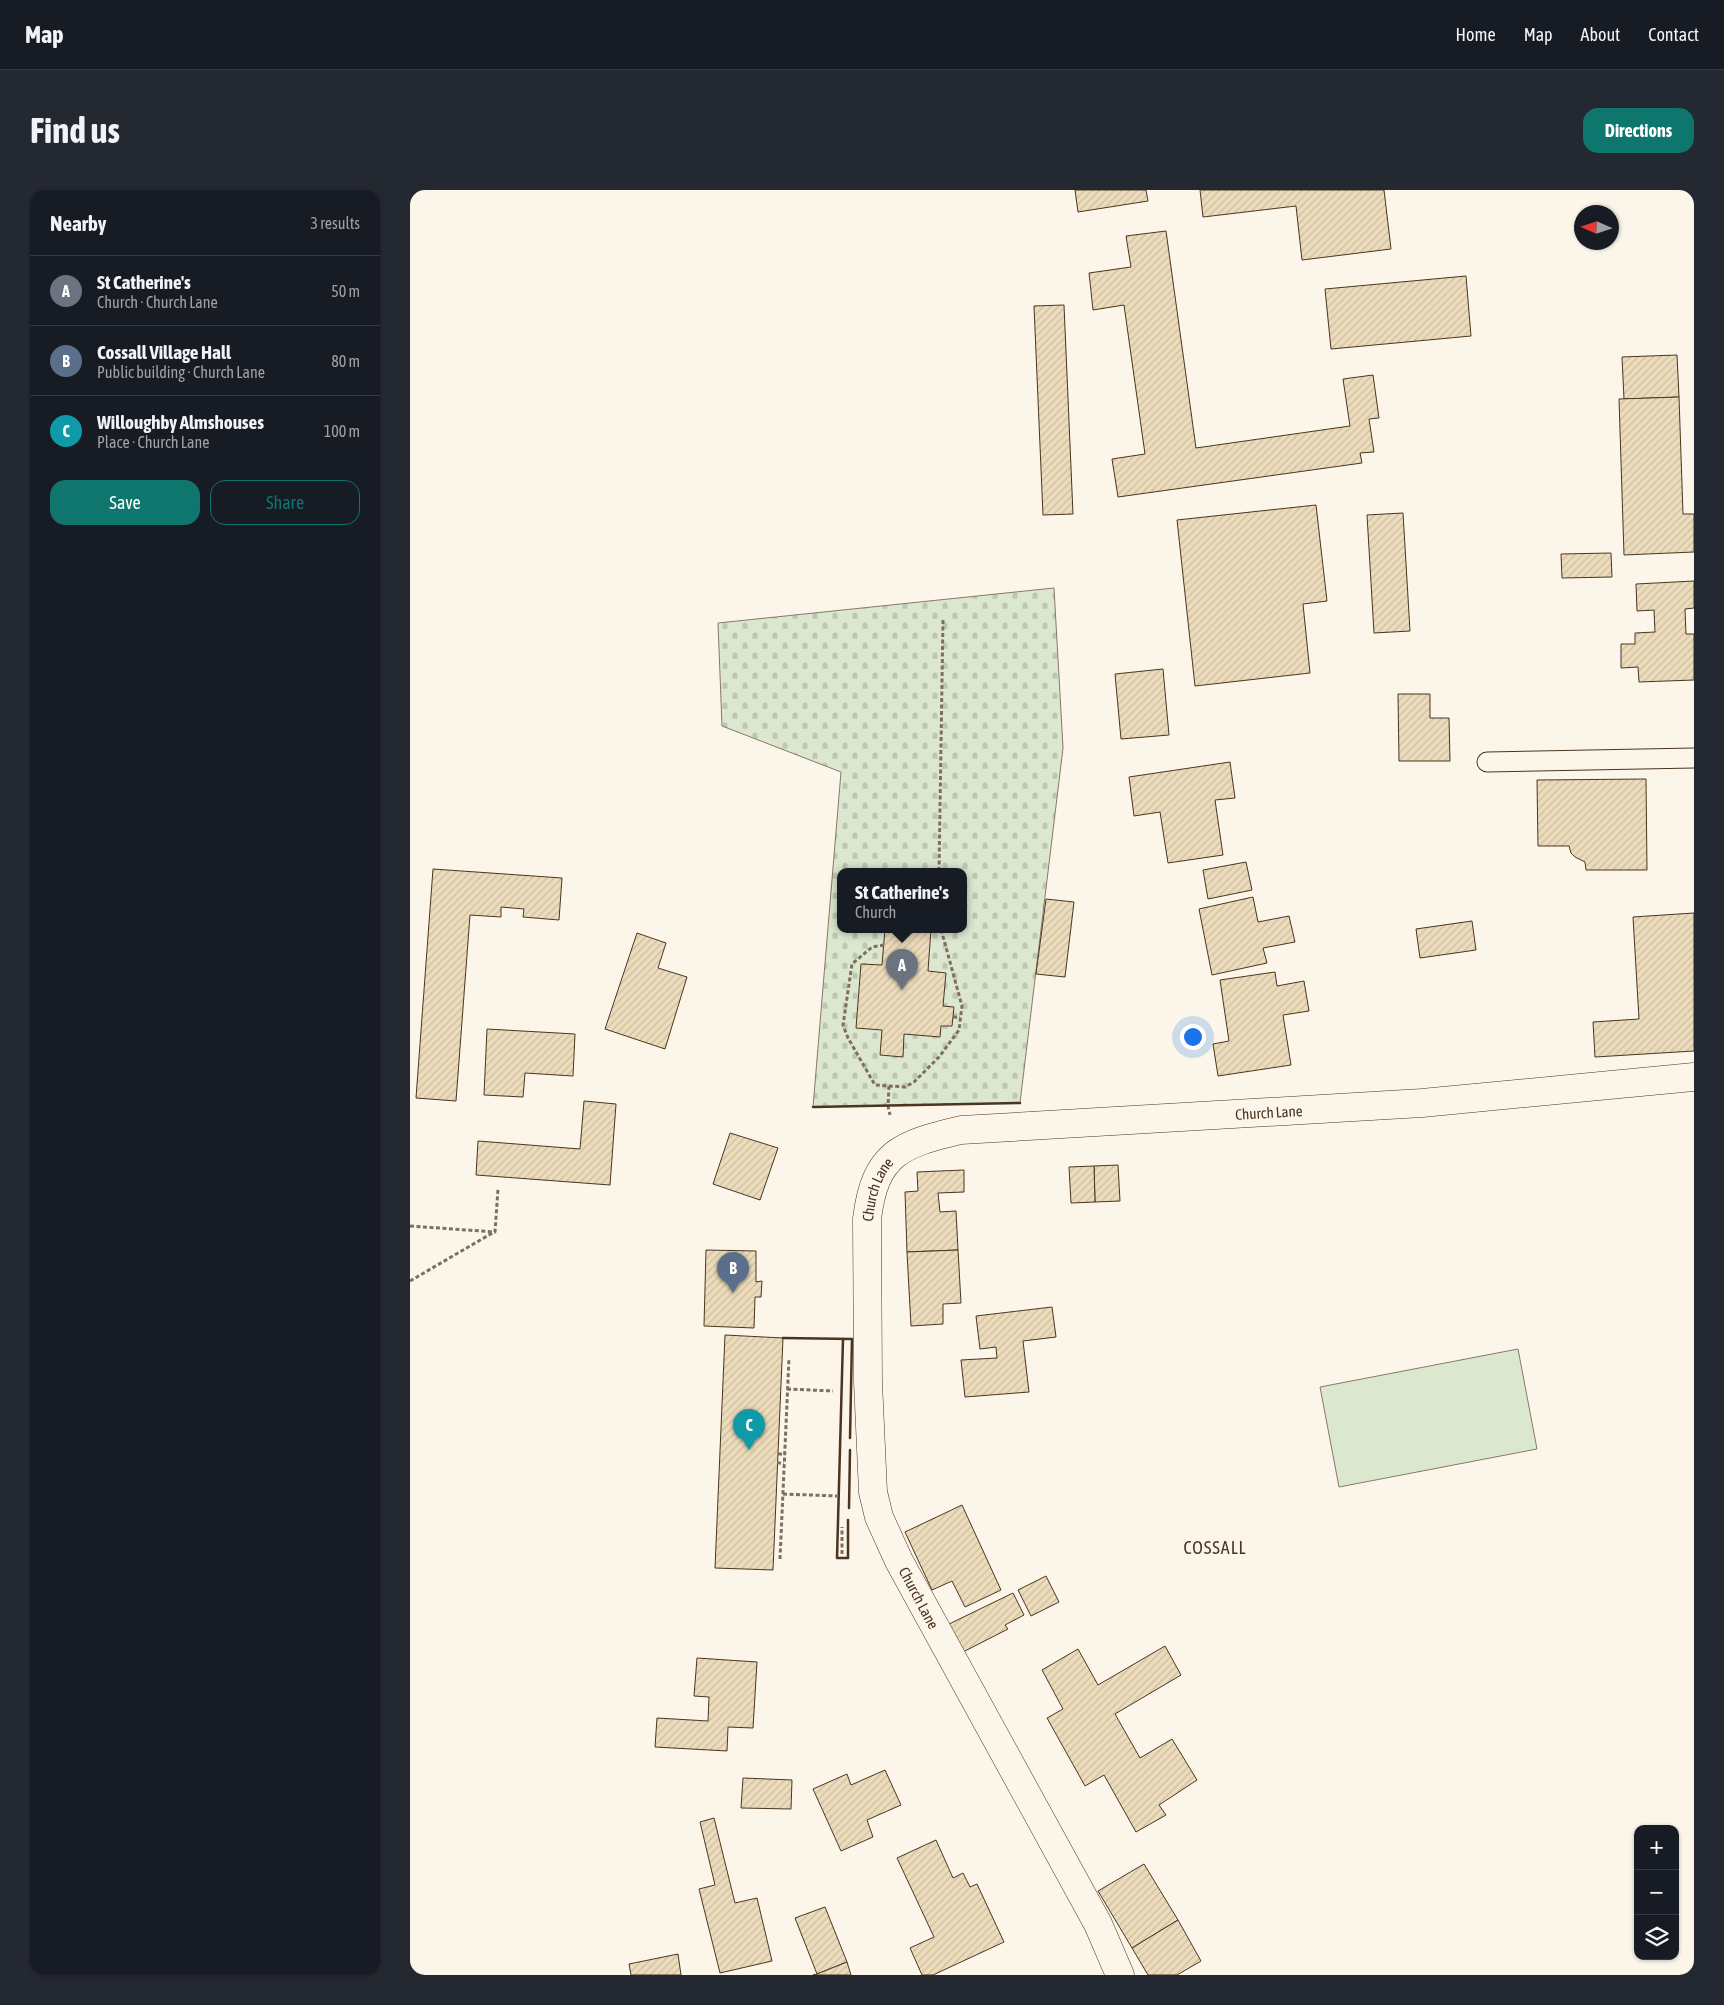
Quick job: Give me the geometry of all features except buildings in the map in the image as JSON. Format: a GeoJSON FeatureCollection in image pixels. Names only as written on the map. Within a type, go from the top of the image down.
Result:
{"type":"FeatureCollection","features":[{"type":"Feature","properties":{"kind":"street","name":"Church Lane"},"geometry":{"type":"LineString","coordinates":[[1120,1975],[1098,1924],[899,1561],[879,1517],[873,1492],[870,1444],[867,1219],[870,1195],[879,1174],[892,1155],[907,1146],[961,1130],[1422,1103],[1694,1077]]}},
{"type":"Feature","properties":{"kind":"lane"},"geometry":{"type":"LineString","coordinates":[[1487,762],[1694,758]]}},
{"type":"Feature","properties":{"kind":"path"},"geometry":{"type":"LineString","coordinates":[[939,868],[944,619]]}},
{"type":"Feature","properties":{"kind":"path"},"geometry":{"type":"LineString","coordinates":[[884,945],[872,947],[852,964],[844,1025],[848,1038],[875,1085],[905,1087],[914,1082],[939,1057],[959,1030],[962,1006],[942,933]]}},
{"type":"Feature","properties":{"kind":"path"},"geometry":{"type":"LineString","coordinates":[[953,1016],[960,1017]]}},
{"type":"Feature","properties":{"kind":"path"},"geometry":{"type":"LineString","coordinates":[[495,1232],[498,1189]]}},
{"type":"Feature","properties":{"kind":"path"},"geometry":{"type":"LineString","coordinates":[[410,1226],[495,1232]]}},
{"type":"Feature","properties":{"kind":"path"},"geometry":{"type":"LineString","coordinates":[[410,1281],[495,1232]]}},
{"type":"Feature","properties":{"kind":"path"},"geometry":{"type":"LineString","coordinates":[[780,1559],[789,1358]]}},
{"type":"Feature","properties":{"kind":"path"},"geometry":{"type":"LineString","coordinates":[[788,1389],[842,1391]]}},
{"type":"Feature","properties":{"kind":"path"},"geometry":{"type":"LineString","coordinates":[[778,1454],[785,1454]]}},
{"type":"Feature","properties":{"kind":"path"},"geometry":{"type":"LineString","coordinates":[[777,1463],[784,1463]]}},
{"type":"Feature","properties":{"kind":"path"},"geometry":{"type":"LineString","coordinates":[[783,1494],[843,1496]]}},
{"type":"Feature","properties":{"kind":"green space"},"geometry":{"type":"Polygon","coordinates":[[[1054,588],[1063,748],[1020,1103],[813,1107],[841,772],[722,726],[718,623],[1054,588]]]}},
{"type":"Feature","properties":{"kind":"green space"},"geometry":{"type":"Polygon","coordinates":[[[1518,1349],[1537,1449],[1339,1487],[1320,1387],[1518,1349]]]}},
{"type":"Feature","properties":{"kind":"wall"},"geometry":{"type":"LineString","coordinates":[[813,1107],[1020,1103]]}},
{"type":"Feature","properties":{"kind":"wall"},"geometry":{"type":"LineString","coordinates":[[783,1338],[852,1339],[850,1438]]}},
{"type":"Feature","properties":{"kind":"wall"},"geometry":{"type":"LineString","coordinates":[[843,1339],[837,1558],[848,1558],[848,1520]]}},
{"type":"Feature","properties":{"kind":"wall"},"geometry":{"type":"LineString","coordinates":[[849,1508],[850,1450]]}},
{"type":"Feature","properties":{"kind":"place","name":"St Catherine's"},"geometry":{"type":"Point","coordinates":[902,990]}},
{"type":"Feature","properties":{"kind":"place","name":"Cossall Village Hall"},"geometry":{"type":"Point","coordinates":[733,1293]}},
{"type":"Feature","properties":{"kind":"place","name":"Willoughby Almshouses"},"geometry":{"type":"Point","coordinates":[749,1450]}},
{"type":"Feature","properties":{"kind":"district","name":"COSSALL"},"geometry":{"type":"Point","coordinates":[1215,1547]}}]}
